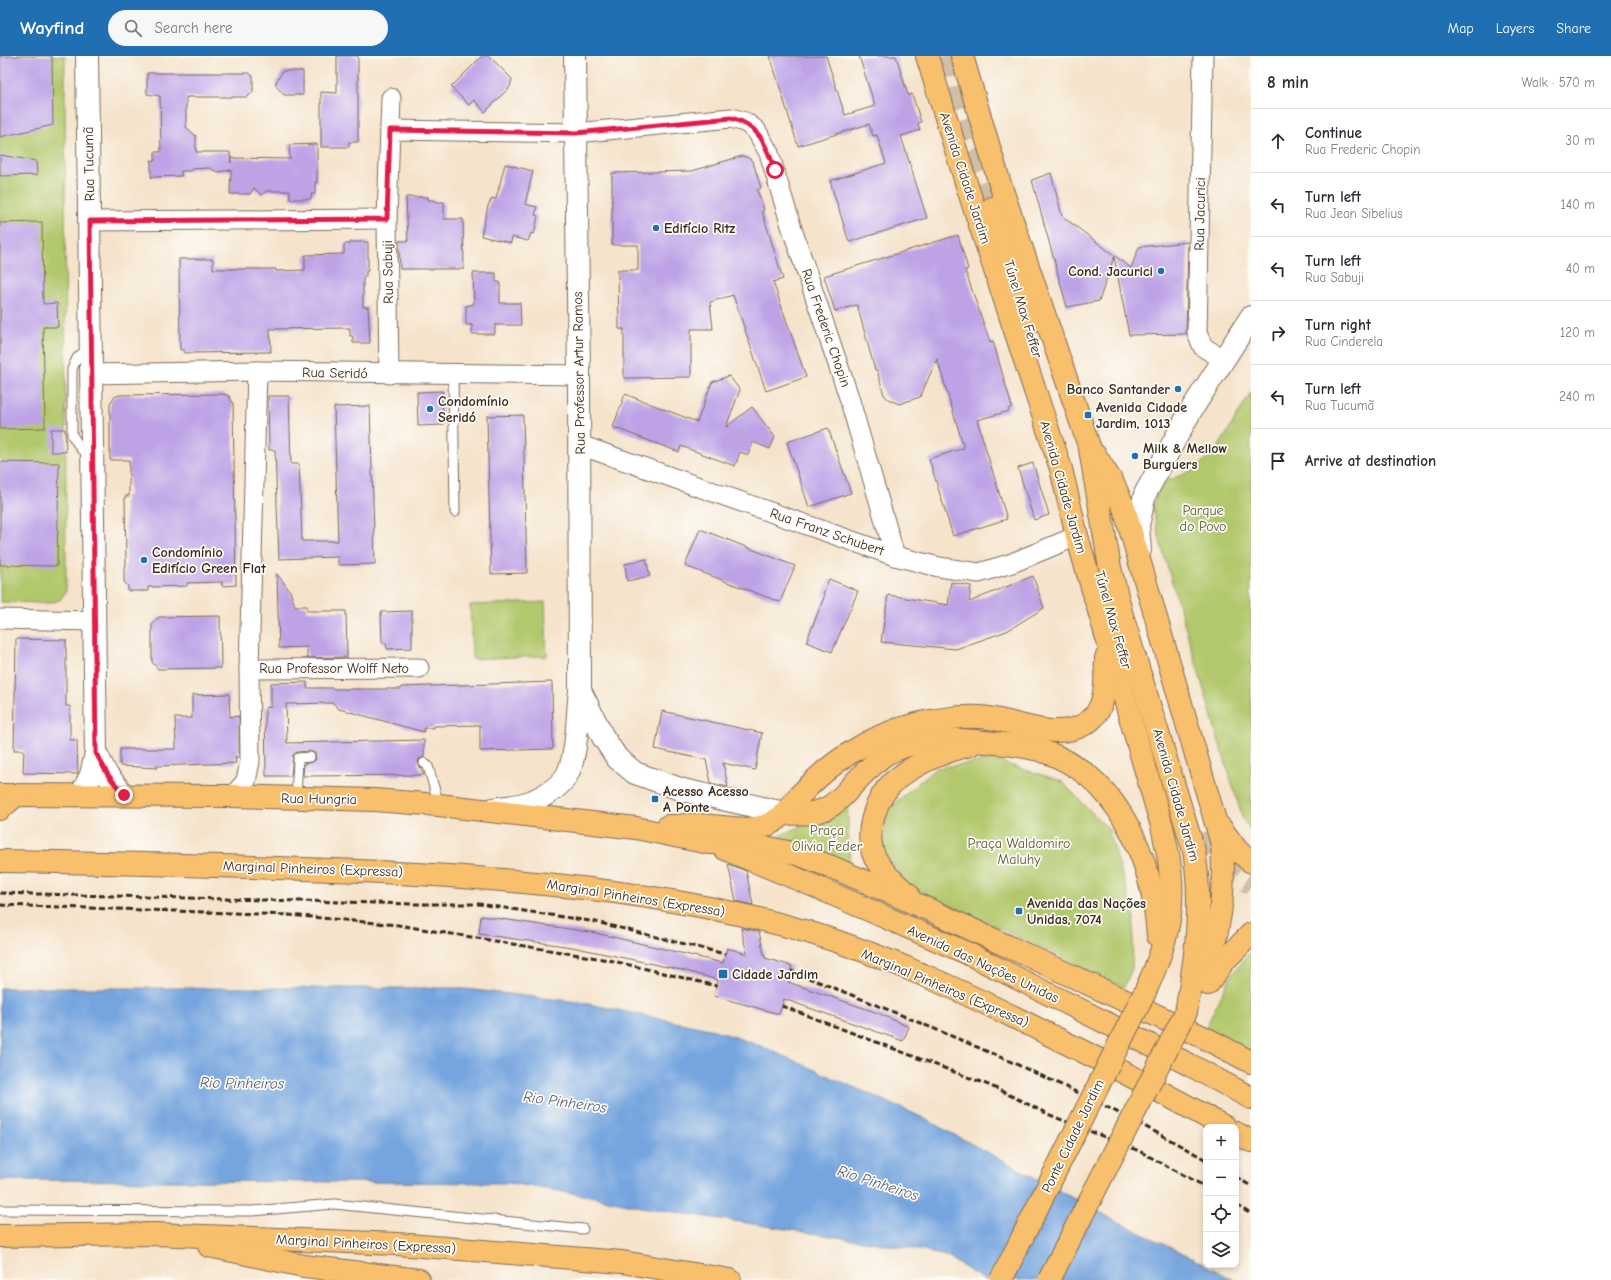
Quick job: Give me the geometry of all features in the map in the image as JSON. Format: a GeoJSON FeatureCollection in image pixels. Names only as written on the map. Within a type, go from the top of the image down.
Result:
{"type":"FeatureCollection","features":[{"type":"Feature","properties":{"kind":"highway","name":"Avenida Cidade Jardim"},"geometry":{"type":"LineString","coordinates":[[927,56],[968,190],[1061,468],[1077,536],[1162,826],[1171,870],[1172,904],[1167,934],[1159,961],[1145,992]]}},
{"type":"Feature","properties":{"kind":"highway"},"geometry":{"type":"LineString","coordinates":[[952,56],[999,181]]}},
{"type":"Feature","properties":{"kind":"highway","name":"Avenida Cidade Jardim"},"geometry":{"type":"LineString","coordinates":[[962,56],[999,181],[1090,449],[1110,568],[1121,612],[1175,785],[1195,858],[1198,878],[1198,929],[1194,969],[1185,1014]]}},
{"type":"Feature","properties":{"kind":"highway","name":"Túnel Max Feffer"},"geometry":{"type":"LineString","coordinates":[[992,208],[1055,414],[1161,792],[1162,826]]}},
{"type":"Feature","properties":{"kind":"highway","name":"Avenida Cidade Jardim"},"geometry":{"type":"LineString","coordinates":[[1090,449],[1114,485],[1124,508],[1143,571],[1210,828],[1222,844],[1223,865],[1220,920],[1214,946],[1203,975],[1185,1014]]}},
{"type":"Feature","properties":{"kind":"highway"},"geometry":{"type":"LineString","coordinates":[[1090,449],[1111,508],[1152,662],[1210,828],[1251,862]]}},
{"type":"Feature","properties":{"kind":"highway"},"geometry":{"type":"LineString","coordinates":[[636,828],[699,824],[750,828],[765,826],[777,819],[803,792],[845,758],[877,738],[912,725],[978,717],[991,718],[1046,730],[1066,731],[1087,724],[1098,710],[1103,697],[1106,682],[1107,637]]}},
{"type":"Feature","properties":{"kind":"highway"},"geometry":{"type":"LineString","coordinates":[[784,813],[803,814],[822,811],[833,805],[862,773],[886,753],[915,742],[963,738],[984,742],[1016,745],[1040,750],[1065,762],[1093,780],[1113,801],[1131,832],[1146,870],[1156,909],[1159,961]]}},
{"type":"Feature","properties":{"kind":"highway"},"geometry":{"type":"LineString","coordinates":[[932,911],[898,886],[885,873],[875,857],[870,839],[871,826],[876,808],[885,791],[897,778],[920,763],[949,751],[984,742]]}},
{"type":"Feature","properties":{"kind":"highway","name":"Rua Hungria"},"geometry":{"type":"LineString","coordinates":[[5,800],[81,795],[124,795],[374,800],[439,805],[636,828]]}},
{"type":"Feature","properties":{"kind":"highway","name":"Avenida das Nações Unidas"},"geometry":{"type":"LineString","coordinates":[[636,828],[709,843],[746,844],[797,854],[932,911],[1205,1038],[1251,1062]]}},
{"type":"Feature","properties":{"kind":"highway","name":"Avenida das Nações Unidas"},"geometry":{"type":"LineString","coordinates":[[709,843],[807,883],[969,954],[1190,1065],[1251,1098]]}},
{"type":"Feature","properties":{"kind":"highway","name":"Marginal Pinheiros (Expressa)"},"geometry":{"type":"LineString","coordinates":[[0,861],[222,865],[429,874],[549,884],[668,901],[736,914],[817,935],[896,964],[969,995],[1079,1049],[1223,1124]]}},
{"type":"Feature","properties":{"kind":"highway"},"geometry":{"type":"LineString","coordinates":[[1049,1280],[1185,1014],[1224,961],[1251,934]]}},
{"type":"Feature","properties":{"kind":"highway","name":"Ponte Cidade Jardim"},"geometry":{"type":"LineString","coordinates":[[1001,1280],[1145,992]]}},
{"type":"Feature","properties":{"kind":"highway"},"geometry":{"type":"LineString","coordinates":[[1239,1129],[1251,1130]]}},
{"type":"Feature","properties":{"kind":"highway","name":"Marginal Pinheiros (Expressa)"},"geometry":{"type":"LineString","coordinates":[[1239,1133],[1251,1141]]}},
{"type":"Feature","properties":{"kind":"highway"},"geometry":{"type":"LineString","coordinates":[[155,1234],[304,1266],[386,1278],[419,1280]]}},
{"type":"Feature","properties":{"kind":"highway","name":"Marginal Pinheiros (Expressa)"},"geometry":{"type":"LineString","coordinates":[[0,1236],[155,1234],[398,1244],[622,1262],[730,1280]]}},
{"type":"Feature","properties":{"kind":"street","name":"Rua Tucumã"},"geometry":{"type":"LineString","coordinates":[[81,795],[91,775],[96,753],[93,620],[90,221],[87,56]]}},
{"type":"Feature","properties":{"kind":"street","name":"Rua Professor Artur Ramos"},"geometry":{"type":"LineString","coordinates":[[484,811],[532,802],[552,791],[561,783],[568,773],[572,761],[580,690],[580,445],[575,56]]}},
{"type":"Feature","properties":{"kind":"street","name":"Rua Jacurici"},"geometry":{"type":"LineString","coordinates":[[1203,56],[1197,332],[1203,347],[1223,359]]}},
{"type":"Feature","properties":{"kind":"street","name":"Rua Sabuji"},"geometry":{"type":"LineString","coordinates":[[389,374],[387,219],[391,98]]}},
{"type":"Feature","properties":{"kind":"street","name":"Rua Frederic Chopin"},"geometry":{"type":"LineString","coordinates":[[576,133],[731,118],[745,122],[756,130],[769,153],[793,232],[848,394],[895,556]]}},
{"type":"Feature","properties":{"kind":"street"},"geometry":{"type":"LineString","coordinates":[[390,130],[576,133]]}},
{"type":"Feature","properties":{"kind":"street"},"geometry":{"type":"LineString","coordinates":[[90,221],[387,219]]}},
{"type":"Feature","properties":{"kind":"street"},"geometry":{"type":"LineString","coordinates":[[1143,571],[1138,526],[1145,494],[1190,412],[1251,317]]}},
{"type":"Feature","properties":{"kind":"street"},"geometry":{"type":"LineString","coordinates":[[233,796],[246,781],[249,772],[249,669],[257,371]]}},
{"type":"Feature","properties":{"kind":"street","name":"Rua Seridó"},"geometry":{"type":"LineString","coordinates":[[91,374],[257,371],[389,374],[579,375]]}},
{"type":"Feature","properties":{"kind":"street","name":"Rua Franz Schubert"},"geometry":{"type":"LineString","coordinates":[[580,445],[895,556],[939,567],[979,573],[1012,563],[1077,536]]}},
{"type":"Feature","properties":{"kind":"street"},"geometry":{"type":"LineString","coordinates":[[0,619],[93,620]]}},
{"type":"Feature","properties":{"kind":"street","name":"Rua Professor Wolff Neto"},"geometry":{"type":"LineString","coordinates":[[249,669],[419,668]]}},
{"type":"Feature","properties":{"kind":"street","name":"Rua Professor Artur Ramos"},"geometry":{"type":"LineString","coordinates":[[580,690],[603,737],[614,753],[635,773],[683,790],[784,813]]}},
{"type":"Feature","properties":{"kind":"street","name":"Rua Tucumã"},"geometry":{"type":"LineString","coordinates":[[96,753],[108,775],[124,795]]}},
{"type":"Feature","properties":{"kind":"lane"},"geometry":{"type":"LineString","coordinates":[[91,344],[78,358],[72,369],[72,435],[82,449],[92,456]]}},
{"type":"Feature","properties":{"kind":"lane"},"geometry":{"type":"LineString","coordinates":[[454,374],[456,512]]}},
{"type":"Feature","properties":{"kind":"lane"},"geometry":{"type":"LineString","coordinates":[[296,798],[298,758],[310,758]]}},
{"type":"Feature","properties":{"kind":"lane"},"geometry":{"type":"LineString","coordinates":[[424,763],[428,766],[439,805]]}},
{"type":"Feature","properties":{"kind":"lane"},"geometry":{"type":"LineString","coordinates":[[0,1210],[252,1212],[334,1204],[582,1229]]}},
{"type":"Feature","properties":{"kind":"green space"},"geometry":{"type":"Polygon","coordinates":[[[0,56],[65,56],[66,591],[60,600],[49,603],[0,602],[0,56]]]}},
{"type":"Feature","properties":{"kind":"green space","name":"Parque do Povo"},"geometry":{"type":"Polygon","coordinates":[[[1251,392],[1251,831],[1243,819],[1221,748],[1161,545],[1152,506],[1158,492],[1165,482],[1191,471],[1212,455],[1220,445],[1251,392]]]}},
{"type":"Feature","properties":{"kind":"green space"},"geometry":{"type":"Polygon","coordinates":[[[545,602],[547,656],[472,659],[470,605],[545,602]]]}},
{"type":"Feature","properties":{"kind":"green space","name":"Praça Waldomiro Maluhy"},"geometry":{"type":"Polygon","coordinates":[[[994,760],[1061,781],[1109,830],[1134,916],[1132,969],[1124,987],[909,886],[883,852],[887,810],[936,768],[994,760]]]}},
{"type":"Feature","properties":{"kind":"green space","name":"Praça Olivia Feder"},"geometry":{"type":"Polygon","coordinates":[[[847,805],[850,868],[766,842],[847,805]]]}},
{"type":"Feature","properties":{"kind":"green space"},"geometry":{"type":"Polygon","coordinates":[[[1251,951],[1251,1053],[1204,1031],[1231,976],[1251,951]]]}},
{"type":"Feature","properties":{"kind":"water","name":"Rio Pinheiros"},"geometry":{"type":"Polygon","coordinates":[[[0,988],[456,988],[579,1002],[714,1030],[761,1046],[919,1116],[1109,1217],[1203,1264],[1203,1268],[1211,1268],[1235,1280],[984,1280],[946,1256],[909,1248],[642,1207],[589,1196],[510,1183],[0,1180],[0,988]]]}},
{"type":"Feature","properties":{"kind":"building"},"geometry":{"type":"Polygon","coordinates":[[[0,56],[52,56],[53,125],[0,137],[0,56]]]}},
{"type":"Feature","properties":{"kind":"building"},"geometry":{"type":"Polygon","coordinates":[[[337,56],[358,56],[358,142],[349,142],[349,147],[321,147],[321,92],[337,93],[337,56]]]}},
{"type":"Feature","properties":{"kind":"building"},"geometry":{"type":"Polygon","coordinates":[[[482,56],[489,56],[512,79],[510,87],[485,112],[474,100],[469,105],[451,87],[482,56]]]}},
{"type":"Feature","properties":{"kind":"building"},"geometry":{"type":"Polygon","coordinates":[[[770,56],[826,56],[845,115],[875,106],[859,56],[896,56],[908,95],[912,94],[921,122],[918,123],[920,130],[901,136],[927,218],[849,242],[830,181],[886,163],[877,135],[873,136],[869,124],[798,146],[770,56]]]}},
{"type":"Feature","properties":{"kind":"building"},"geometry":{"type":"Polygon","coordinates":[[[283,71],[303,71],[303,95],[284,95],[276,86],[276,82],[283,71]]]}},
{"type":"Feature","properties":{"kind":"building"},"geometry":{"type":"Polygon","coordinates":[[[147,73],[249,73],[253,76],[253,92],[247,97],[186,97],[186,127],[196,136],[196,152],[230,152],[231,163],[231,158],[290,159],[289,145],[317,144],[317,182],[315,182],[315,194],[311,194],[311,199],[290,199],[290,191],[266,191],[262,195],[254,188],[250,194],[230,194],[231,170],[217,172],[210,168],[191,169],[191,171],[181,171],[181,176],[151,177],[151,160],[155,161],[155,152],[161,152],[160,96],[147,94],[147,73]]]}},
{"type":"Feature","properties":{"kind":"building"},"geometry":{"type":"Polygon","coordinates":[[[0,155],[36,161],[37,175],[0,176],[0,155]]]}},
{"type":"Feature","properties":{"kind":"building"},"geometry":{"type":"Polygon","coordinates":[[[742,156],[749,158],[753,162],[761,188],[757,190],[764,210],[762,211],[783,279],[773,282],[806,377],[766,391],[733,295],[710,302],[713,329],[691,329],[691,377],[624,378],[624,329],[619,329],[618,270],[638,270],[638,245],[612,245],[612,173],[692,171],[742,156]]]}},
{"type":"Feature","properties":{"kind":"building"},"geometry":{"type":"Polygon","coordinates":[[[505,164],[533,171],[525,204],[537,207],[535,215],[538,216],[534,234],[531,233],[528,241],[512,237],[511,243],[481,236],[488,206],[492,198],[496,199],[505,164]]]}},
{"type":"Feature","properties":{"kind":"building"},"geometry":{"type":"Polygon","coordinates":[[[1051,173],[1062,216],[1131,268],[1139,247],[1188,242],[1186,334],[1129,335],[1114,257],[1099,301],[1067,307],[1032,180],[1051,173]]]}},
{"type":"Feature","properties":{"kind":"building"},"geometry":{"type":"Polygon","coordinates":[[[406,197],[428,197],[428,200],[444,202],[444,219],[463,219],[464,269],[400,269],[399,241],[408,241],[406,197]]]}},
{"type":"Feature","properties":{"kind":"building"},"geometry":{"type":"Polygon","coordinates":[[[42,222],[43,304],[57,303],[58,327],[43,327],[45,428],[0,429],[0,223],[42,222]]]}},
{"type":"Feature","properties":{"kind":"building"},"geometry":{"type":"Polygon","coordinates":[[[958,235],[968,269],[965,270],[990,342],[993,341],[1012,407],[1008,409],[1009,411],[977,420],[1007,519],[953,536],[929,459],[964,448],[937,359],[920,397],[899,404],[888,399],[884,395],[877,370],[875,370],[857,305],[835,311],[824,276],[958,235]]]}},
{"type":"Feature","properties":{"kind":"building"},"geometry":{"type":"Polygon","coordinates":[[[351,242],[368,242],[368,271],[366,271],[366,277],[363,277],[363,307],[368,307],[370,343],[353,343],[353,336],[350,336],[350,328],[270,329],[271,352],[184,353],[184,349],[180,350],[179,259],[213,259],[213,269],[276,269],[276,271],[305,270],[305,255],[344,254],[344,244],[350,244],[351,242]]]}},
{"type":"Feature","properties":{"kind":"building"},"geometry":{"type":"Polygon","coordinates":[[[473,273],[496,273],[496,282],[500,282],[500,303],[520,303],[521,325],[495,325],[495,334],[472,334],[472,325],[466,325],[466,306],[474,304],[473,273]]]}},
{"type":"Feature","properties":{"kind":"building"},"geometry":{"type":"Polygon","coordinates":[[[729,376],[740,390],[726,427],[752,407],[775,437],[770,449],[753,442],[748,455],[740,452],[735,466],[681,446],[679,452],[613,427],[625,394],[697,422],[712,382],[729,376]]]}},
{"type":"Feature","properties":{"kind":"building","name":"Condomínio Seridó"},"geometry":{"type":"Polygon","coordinates":[[[442,391],[443,425],[418,426],[417,392],[442,391]]]}},
{"type":"Feature","properties":{"kind":"building"},"geometry":{"type":"Polygon","coordinates":[[[223,394],[229,396],[233,404],[236,585],[222,586],[222,582],[187,583],[187,586],[148,587],[148,591],[128,591],[128,586],[124,582],[124,567],[126,565],[125,496],[129,496],[129,460],[110,460],[110,403],[114,397],[120,395],[223,394]]]}},
{"type":"Feature","properties":{"kind":"building"},"geometry":{"type":"Polygon","coordinates":[[[268,396],[289,396],[291,464],[299,464],[302,541],[338,541],[334,407],[370,406],[375,564],[338,565],[338,557],[279,559],[275,450],[269,450],[268,396]]]}},
{"type":"Feature","properties":{"kind":"building"},"geometry":{"type":"Polygon","coordinates":[[[523,415],[527,573],[491,574],[487,416],[523,415]]]}},
{"type":"Feature","properties":{"kind":"building"},"geometry":{"type":"Polygon","coordinates":[[[828,428],[851,493],[809,507],[787,442],[828,428]]]}},
{"type":"Feature","properties":{"kind":"building"},"geometry":{"type":"Polygon","coordinates":[[[51,429],[65,429],[66,452],[51,452],[51,429]]]}},
{"type":"Feature","properties":{"kind":"building"},"geometry":{"type":"Polygon","coordinates":[[[0,462],[59,463],[57,566],[0,565],[0,462]]]}},
{"type":"Feature","properties":{"kind":"building"},"geometry":{"type":"Polygon","coordinates":[[[1033,463],[1049,515],[1034,520],[1018,468],[1033,463]]]}},
{"type":"Feature","properties":{"kind":"building"},"geometry":{"type":"Polygon","coordinates":[[[700,529],[795,566],[780,602],[685,566],[700,529]]]}},
{"type":"Feature","properties":{"kind":"building"},"geometry":{"type":"Polygon","coordinates":[[[646,559],[650,576],[627,581],[625,564],[646,559]]]}},
{"type":"Feature","properties":{"kind":"building"},"geometry":{"type":"Polygon","coordinates":[[[277,574],[290,591],[295,606],[307,606],[307,611],[346,611],[347,657],[307,658],[307,647],[279,648],[277,574]]]}},
{"type":"Feature","properties":{"kind":"building"},"geometry":{"type":"Polygon","coordinates":[[[1033,576],[1044,608],[1007,631],[956,649],[881,642],[888,595],[948,605],[951,582],[971,586],[969,602],[1033,576]]]}},
{"type":"Feature","properties":{"kind":"building"},"geometry":{"type":"Polygon","coordinates":[[[829,579],[858,591],[832,652],[806,642],[825,595],[823,594],[829,579]]]}},
{"type":"Feature","properties":{"kind":"building"},"geometry":{"type":"Polygon","coordinates":[[[412,611],[412,648],[387,649],[386,643],[382,643],[381,612],[412,611]]]}},
{"type":"Feature","properties":{"kind":"building"},"geometry":{"type":"Polygon","coordinates":[[[220,616],[221,668],[158,669],[152,662],[152,625],[159,617],[220,616]]]}},
{"type":"Feature","properties":{"kind":"building"},"geometry":{"type":"Polygon","coordinates":[[[16,639],[66,640],[66,706],[70,706],[70,740],[77,740],[78,774],[23,773],[24,750],[14,750],[16,639]]]}},
{"type":"Feature","properties":{"kind":"building"},"geometry":{"type":"Polygon","coordinates":[[[307,682],[307,688],[401,689],[401,687],[552,682],[553,749],[480,751],[480,725],[434,726],[434,728],[424,728],[424,732],[339,709],[333,703],[286,704],[287,743],[424,740],[424,757],[419,759],[418,763],[424,775],[303,776],[304,764],[313,762],[316,759],[315,753],[310,751],[297,752],[293,755],[291,776],[266,776],[265,708],[271,707],[271,683],[307,682]]]}},
{"type":"Feature","properties":{"kind":"building"},"geometry":{"type":"Polygon","coordinates":[[[229,694],[230,717],[239,716],[239,757],[235,757],[236,763],[157,766],[157,768],[120,766],[120,749],[176,749],[175,718],[192,718],[192,695],[229,694]]]}},
{"type":"Feature","properties":{"kind":"building"},"geometry":{"type":"Polygon","coordinates":[[[662,711],[762,733],[755,770],[723,763],[728,787],[711,783],[706,760],[655,749],[662,711]]]}},
{"type":"Feature","properties":{"kind":"building"},"geometry":{"type":"Polygon","coordinates":[[[728,864],[746,871],[753,905],[736,901],[728,864]]]}},
{"type":"Feature","properties":{"kind":"building"},"geometry":{"type":"Polygon","coordinates":[[[481,916],[596,933],[723,963],[727,948],[747,954],[741,928],[759,932],[765,958],[792,966],[788,982],[878,1013],[909,1027],[903,1041],[784,999],[779,1014],[714,996],[718,980],[686,971],[572,947],[479,934],[481,916]]]}},
{"type":"Feature","properties":{"kind":"tunnel"},"geometry":{"type":"LineString","coordinates":[[943,56],[992,208]]}},
{"type":"Feature","properties":{"kind":"tunnel"},"geometry":{"type":"LineString","coordinates":[[1204,832],[1212,848],[1228,869],[1242,880],[1251,884]]}},
{"type":"Feature","properties":{"kind":"railway"},"geometry":{"type":"LineString","coordinates":[[0,893],[414,904],[479,904],[596,922],[725,954]]}},
{"type":"Feature","properties":{"kind":"railway"},"geometry":{"type":"LineString","coordinates":[[0,905],[289,915],[398,925],[609,960],[717,986]]}},
{"type":"Feature","properties":{"kind":"railway"},"geometry":{"type":"LineString","coordinates":[[791,971],[897,1013],[1002,1058],[1105,1106],[1203,1158]]}},
{"type":"Feature","properties":{"kind":"railway"},"geometry":{"type":"LineString","coordinates":[[782,1006],[991,1086],[1050,1115],[1139,1151],[1203,1185]]}},
{"type":"Feature","properties":{"kind":"railway"},"geometry":{"type":"LineString","coordinates":[[1239,1179],[1251,1186]]}},
{"type":"Feature","properties":{"kind":"railway"},"geometry":{"type":"LineString","coordinates":[[1239,1207],[1251,1214]]}},
{"type":"Feature","properties":{"kind":"place","name":"Edifício Ritz"},"geometry":{"type":"Point","coordinates":[656,228]}},
{"type":"Feature","properties":{"kind":"place","name":"Cond. Jacurici"},"geometry":{"type":"Point","coordinates":[1161,271]}},
{"type":"Feature","properties":{"kind":"place","name":"Banco Santander"},"geometry":{"type":"Point","coordinates":[1178,389]}},
{"type":"Feature","properties":{"kind":"place","name":"Condomínio Seridó"},"geometry":{"type":"Point","coordinates":[430,409]}},
{"type":"Feature","properties":{"kind":"place","name":"Avenida Cidade Jardim, 1013"},"geometry":{"type":"Point","coordinates":[1088,415]}},
{"type":"Feature","properties":{"kind":"place","name":"Milk & Mellow Burguers"},"geometry":{"type":"Point","coordinates":[1135,456]}},
{"type":"Feature","properties":{"kind":"place","name":"Condomínio Edifício Green Flat"},"geometry":{"type":"Point","coordinates":[144,560]}},
{"type":"Feature","properties":{"kind":"place","name":"Acesso Acesso A Ponte"},"geometry":{"type":"Point","coordinates":[655,799]}},
{"type":"Feature","properties":{"kind":"place","name":"Avenida das Nações Unidas, 7074"},"geometry":{"type":"Point","coordinates":[1019,911]}},
{"type":"Feature","properties":{"kind":"place","name":"Cidade Jardim"},"geometry":{"type":"Point","coordinates":[723,974]}},
{"type":"Feature","properties":{"kind":"route"},"geometry":{"type":"LineString","coordinates":[[124,795],[115,786],[96,753],[93,620],[90,221],[387,219],[390,130],[576,133],[611,131],[731,118],[745,122],[756,130],[769,153],[775,170]]}}]}
